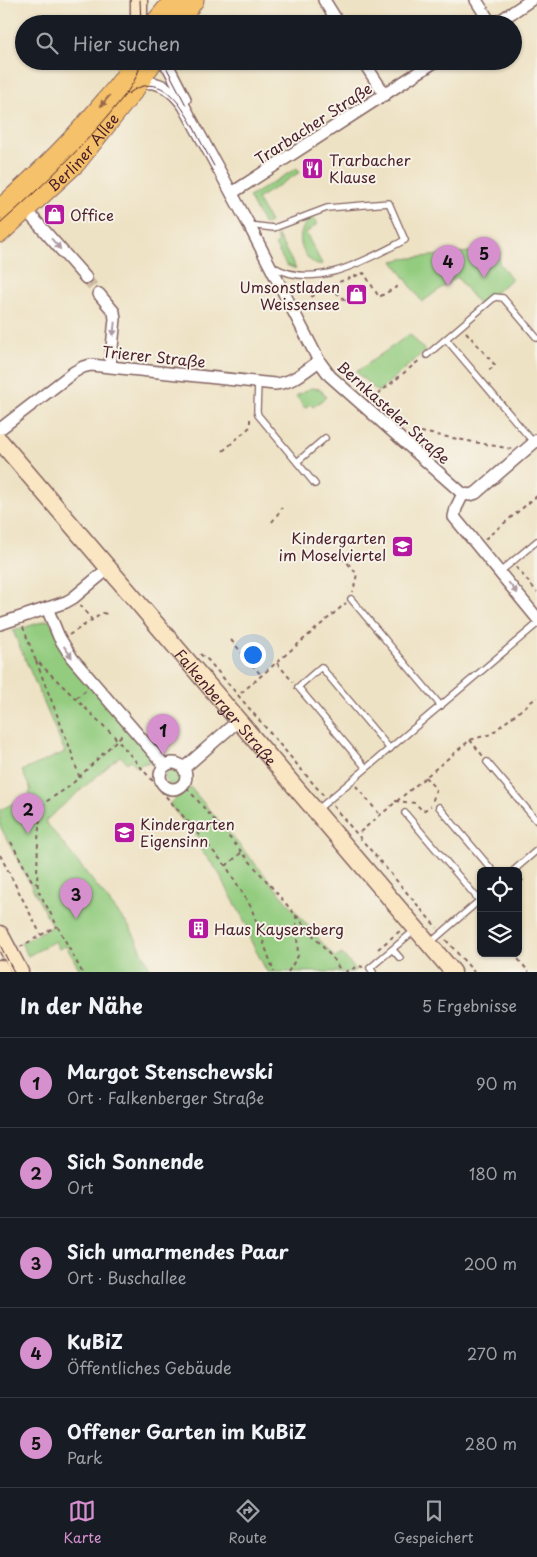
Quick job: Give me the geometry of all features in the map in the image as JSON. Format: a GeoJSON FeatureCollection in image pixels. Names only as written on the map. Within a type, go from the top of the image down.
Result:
{"type":"FeatureCollection","features":[{"type":"Feature","properties":{"kind":"main road"},"geometry":{"type":"LineString","coordinates":[[162,15],[174,0]]}},
{"type":"Feature","properties":{"kind":"main road"},"geometry":{"type":"LineString","coordinates":[[183,15],[194,0]]}},
{"type":"Feature","properties":{"kind":"main road","name":"Berliner Allee"},"geometry":{"type":"LineString","coordinates":[[0,209],[70,143],[128,70]]}},
{"type":"Feature","properties":{"kind":"main road"},"geometry":{"type":"LineString","coordinates":[[131,93],[137,70]]}},
{"type":"Feature","properties":{"kind":"main road","name":"Berliner Allee"},"geometry":{"type":"LineString","coordinates":[[0,233],[76,163],[148,70]]}},
{"type":"Feature","properties":{"kind":"street"},"geometry":{"type":"LineString","coordinates":[[139,0],[139,15]]}},
{"type":"Feature","properties":{"kind":"street"},"geometry":{"type":"LineString","coordinates":[[324,0],[333,15]]}},
{"type":"Feature","properties":{"kind":"street"},"geometry":{"type":"LineString","coordinates":[[476,0],[487,15]]}},
{"type":"Feature","properties":{"kind":"street"},"geometry":{"type":"LineString","coordinates":[[507,15],[531,0]]}},
{"type":"Feature","properties":{"kind":"street","name":"Bernkasteler Straße"},"geometry":{"type":"LineString","coordinates":[[169,70],[189,106],[197,129]]}},
{"type":"Feature","properties":{"kind":"street"},"geometry":{"type":"LineString","coordinates":[[369,70],[385,95]]}},
{"type":"Feature","properties":{"kind":"street","name":"Trarbacher Straße"},"geometry":{"type":"LineString","coordinates":[[232,193],[422,70]]}},
{"type":"Feature","properties":{"kind":"street","name":"Bernkasteler Straße"},"geometry":{"type":"LineString","coordinates":[[131,93],[142,84],[154,84],[169,89],[184,106],[249,225],[319,361],[338,383],[463,494]]}},
{"type":"Feature","properties":{"kind":"street"},"geometry":{"type":"LineString","coordinates":[[26,210],[86,278]]}},
{"type":"Feature","properties":{"kind":"street"},"geometry":{"type":"LineString","coordinates":[[99,294],[114,312],[115,319],[110,366]]}},
{"type":"Feature","properties":{"kind":"street","name":"Trierer Straße"},"geometry":{"type":"LineString","coordinates":[[0,429],[74,372],[82,367],[91,365],[284,384],[319,361]]}},
{"type":"Feature","properties":{"kind":"street","name":"Falkenberger Straße"},"geometry":{"type":"LineString","coordinates":[[0,441],[316,811],[409,929],[429,943],[453,972]]}},
{"type":"Feature","properties":{"kind":"street"},"geometry":{"type":"LineString","coordinates":[[536,442],[476,493],[470,495],[463,494],[454,517],[537,618]]}},
{"type":"Feature","properties":{"kind":"street"},"geometry":{"type":"LineString","coordinates":[[0,624],[73,598],[109,568]]}},
{"type":"Feature","properties":{"kind":"street"},"geometry":{"type":"LineString","coordinates":[[48,608],[61,641],[72,658],[165,766]]}},
{"type":"Feature","properties":{"kind":"street"},"geometry":{"type":"LineString","coordinates":[[184,768],[239,720]]}},
{"type":"Feature","properties":{"kind":"street"},"geometry":{"type":"LineString","coordinates":[[177,763],[184,768],[187,776],[186,781],[181,787],[173,790],[166,787],[161,781],[161,773],[165,766],[177,763]]}},
{"type":"Feature","properties":{"kind":"street"},"geometry":{"type":"LineString","coordinates":[[0,934],[20,972]]}},
{"type":"Feature","properties":{"kind":"street"},"geometry":{"type":"LineString","coordinates":[[0,968],[2,972]]}},
{"type":"Feature","properties":{"kind":"lane"},"geometry":{"type":"LineString","coordinates":[[249,225],[267,229],[275,228],[327,208],[389,203],[405,240],[359,264],[314,276],[288,274],[275,268],[268,262]]}},
{"type":"Feature","properties":{"kind":"lane"},"geometry":{"type":"LineString","coordinates":[[427,355],[495,297],[503,298],[537,338]]}},
{"type":"Feature","properties":{"kind":"lane"},"geometry":{"type":"LineString","coordinates":[[446,339],[536,442]]}},
{"type":"Feature","properties":{"kind":"lane"},"geometry":{"type":"LineString","coordinates":[[258,382],[258,415],[315,484]]}},
{"type":"Feature","properties":{"kind":"lane"},"geometry":{"type":"LineString","coordinates":[[297,462],[324,438]]}},
{"type":"Feature","properties":{"kind":"lane"},"geometry":{"type":"LineString","coordinates":[[500,572],[537,541]]}},
{"type":"Feature","properties":{"kind":"lane"},"geometry":{"type":"LineString","coordinates":[[351,599],[441,706]]}},
{"type":"Feature","properties":{"kind":"lane"},"geometry":{"type":"LineString","coordinates":[[316,811],[537,624]]}},
{"type":"Feature","properties":{"kind":"lane"},"geometry":{"type":"LineString","coordinates":[[366,768],[298,687],[321,668],[390,749]]}},
{"type":"Feature","properties":{"kind":"lane"},"geometry":{"type":"LineString","coordinates":[[487,762],[537,821]]}},
{"type":"Feature","properties":{"kind":"lane"},"geometry":{"type":"LineString","coordinates":[[439,808],[490,867]]}},
{"type":"Feature","properties":{"kind":"lane"},"geometry":{"type":"LineString","coordinates":[[405,813],[477,896]]}},
{"type":"Feature","properties":{"kind":"lane"},"geometry":{"type":"LineString","coordinates":[[518,867],[537,850]]}},
{"type":"Feature","properties":{"kind":"lane"},"geometry":{"type":"LineString","coordinates":[[429,943],[477,902]]}},
{"type":"Feature","properties":{"kind":"lane"},"geometry":{"type":"LineString","coordinates":[[372,970],[393,950],[409,929]]}},
{"type":"Feature","properties":{"kind":"lane"},"geometry":{"type":"LineString","coordinates":[[393,950],[400,958]]}},
{"type":"Feature","properties":{"kind":"path"},"geometry":{"type":"LineString","coordinates":[[311,297],[364,273],[379,297],[400,285]]}},
{"type":"Feature","properties":{"kind":"path"},"geometry":{"type":"LineString","coordinates":[[330,287],[348,302],[354,300]]}},
{"type":"Feature","properties":{"kind":"path"},"geometry":{"type":"LineString","coordinates":[[343,298],[345,303]]}},
{"type":"Feature","properties":{"kind":"path"},"geometry":{"type":"LineString","coordinates":[[462,326],[495,365],[479,378]]}},
{"type":"Feature","properties":{"kind":"path"},"geometry":{"type":"LineString","coordinates":[[378,394],[427,355]]}},
{"type":"Feature","properties":{"kind":"path"},"geometry":{"type":"LineString","coordinates":[[223,450],[250,428],[250,417]]}},
{"type":"Feature","properties":{"kind":"path"},"geometry":{"type":"LineString","coordinates":[[421,432],[511,449]]}},
{"type":"Feature","properties":{"kind":"path"},"geometry":{"type":"LineString","coordinates":[[480,543],[537,496]]}},
{"type":"Feature","properties":{"kind":"path"},"geometry":{"type":"LineString","coordinates":[[272,522],[282,508]]}},
{"type":"Feature","properties":{"kind":"path"},"geometry":{"type":"LineString","coordinates":[[241,693],[351,599],[357,574],[346,560],[325,558]]}},
{"type":"Feature","properties":{"kind":"path"},"geometry":{"type":"LineString","coordinates":[[512,563],[537,592]]}},
{"type":"Feature","properties":{"kind":"path"},"geometry":{"type":"LineString","coordinates":[[80,605],[92,620]]}},
{"type":"Feature","properties":{"kind":"path"},"geometry":{"type":"LineString","coordinates":[[61,641],[103,613],[107,614]]}},
{"type":"Feature","properties":{"kind":"path"},"geometry":{"type":"LineString","coordinates":[[22,625],[70,748],[79,777]]}},
{"type":"Feature","properties":{"kind":"path"},"geometry":{"type":"LineString","coordinates":[[231,640],[262,676]]}},
{"type":"Feature","properties":{"kind":"path"},"geometry":{"type":"LineString","coordinates":[[35,659],[116,739],[226,866],[251,906],[274,972]]}},
{"type":"Feature","properties":{"kind":"path"},"geometry":{"type":"LineString","coordinates":[[277,663],[298,687]]}},
{"type":"Feature","properties":{"kind":"path"},"geometry":{"type":"LineString","coordinates":[[360,832],[470,740],[491,734],[537,697]]}},
{"type":"Feature","properties":{"kind":"path"},"geometry":{"type":"LineString","coordinates":[[82,972],[38,890],[40,816],[44,803],[70,786],[116,739]]}},
{"type":"Feature","properties":{"kind":"path"},"geometry":{"type":"LineString","coordinates":[[470,740],[487,762]]}},
{"type":"Feature","properties":{"kind":"path"},"geometry":{"type":"LineString","coordinates":[[425,776],[436,789],[433,800],[439,808]]}},
{"type":"Feature","properties":{"kind":"path"},"geometry":{"type":"LineString","coordinates":[[352,781],[380,815]]}},
{"type":"Feature","properties":{"kind":"path"},"geometry":{"type":"LineString","coordinates":[[187,788],[343,972],[359,966],[372,970]]}},
{"type":"Feature","properties":{"kind":"path"},"geometry":{"type":"LineString","coordinates":[[395,801],[415,803],[423,811],[430,806],[439,808]]}},
{"type":"Feature","properties":{"kind":"path"},"geometry":{"type":"LineString","coordinates":[[11,842],[32,881],[37,884]]}},
{"type":"Feature","properties":{"kind":"path"},"geometry":{"type":"LineString","coordinates":[[226,866],[242,852]]}},
{"type":"Feature","properties":{"kind":"path"},"geometry":{"type":"LineString","coordinates":[[0,855],[41,935]]}},
{"type":"Feature","properties":{"kind":"path"},"geometry":{"type":"LineString","coordinates":[[288,972],[298,956],[296,915]]}},
{"type":"Feature","properties":{"kind":"path"},"geometry":{"type":"LineString","coordinates":[[20,947],[58,926]]}},
{"type":"Feature","properties":{"kind":"path"},"geometry":{"type":"LineString","coordinates":[[378,949],[409,929]]}},
{"type":"Feature","properties":{"kind":"path"},"geometry":{"type":"LineString","coordinates":[[517,957],[529,972]]}},
{"type":"Feature","properties":{"kind":"green space"},"geometry":{"type":"Polygon","coordinates":[[[297,168],[300,172],[257,199],[270,222],[263,223],[249,197],[297,168]]]}},
{"type":"Feature","properties":{"kind":"green space"},"geometry":{"type":"Polygon","coordinates":[[[312,217],[317,224],[306,233],[322,264],[317,265],[306,255],[302,249],[301,242],[303,229],[312,217]]]}},
{"type":"Feature","properties":{"kind":"green space"},"geometry":{"type":"Polygon","coordinates":[[[278,236],[296,269],[286,265],[275,245],[279,242],[276,237],[278,236]]]}},
{"type":"Feature","properties":{"kind":"green space"},"geometry":{"type":"Polygon","coordinates":[[[488,250],[500,252],[499,263],[512,279],[479,305],[457,277],[422,302],[393,261],[402,259],[488,250]]]}},
{"type":"Feature","properties":{"kind":"green space"},"geometry":{"type":"Polygon","coordinates":[[[410,334],[425,351],[378,392],[356,372],[410,334]]]}},
{"type":"Feature","properties":{"kind":"green space"},"geometry":{"type":"Polygon","coordinates":[[[311,388],[320,389],[326,397],[313,407],[310,404],[305,408],[296,396],[311,388]]]}},
{"type":"Feature","properties":{"kind":"green space"},"geometry":{"type":"Polygon","coordinates":[[[48,620],[155,759],[137,767],[131,760],[127,763],[120,756],[45,821],[131,929],[152,972],[81,972],[66,946],[59,949],[55,941],[28,956],[21,943],[52,926],[0,826],[0,810],[30,795],[29,792],[31,790],[22,771],[65,752],[13,631],[48,620]]]}},
{"type":"Feature","properties":{"kind":"green space"},"geometry":{"type":"Polygon","coordinates":[[[170,768],[178,768],[183,773],[181,784],[170,786],[165,781],[165,773],[170,768]]]}},
{"type":"Feature","properties":{"kind":"green space"},"geometry":{"type":"Polygon","coordinates":[[[190,787],[335,958],[342,954],[356,970],[352,972],[267,972],[249,937],[252,935],[217,870],[199,848],[203,844],[169,804],[190,787]]]}},
{"type":"Feature","properties":{"kind":"tunnel"},"geometry":{"type":"LineString","coordinates":[[86,278],[99,294]]}},
{"type":"Feature","properties":{"kind":"tram line"},"geometry":{"type":"LineString","coordinates":[[140,0],[141,15]]}},
{"type":"Feature","properties":{"kind":"tram line"},"geometry":{"type":"LineString","coordinates":[[0,224],[82,145],[133,84],[139,70]]}},
{"type":"Feature","properties":{"kind":"tram line"},"geometry":{"type":"LineString","coordinates":[[168,70],[186,105]]}},
{"type":"Feature","properties":{"kind":"tram line"},"geometry":{"type":"LineString","coordinates":[[128,94],[139,87],[150,85],[168,92],[188,118],[214,166]]}},
{"type":"Feature","properties":{"kind":"tram line"},"geometry":{"type":"LineString","coordinates":[[0,945],[14,972]]}},
{"type":"Feature","properties":{"kind":"place","name":"Trarbacher Klause"},"geometry":{"type":"Point","coordinates":[313,168]}},
{"type":"Feature","properties":{"kind":"place","name":"Office"},"geometry":{"type":"Point","coordinates":[54,214]}},
{"type":"Feature","properties":{"kind":"place","name":"Offener Garten im KuBiZ"},"geometry":{"type":"Point","coordinates":[484,278]}},
{"type":"Feature","properties":{"kind":"place","name":"KuBiZ"},"geometry":{"type":"Point","coordinates":[448,286]}},
{"type":"Feature","properties":{"kind":"place","name":"Umsonstladen Weissensee"},"geometry":{"type":"Point","coordinates":[356,295]}},
{"type":"Feature","properties":{"kind":"place","name":"Kindergarten im Moselviertel"},"geometry":{"type":"Point","coordinates":[402,546]}},
{"type":"Feature","properties":{"kind":"place","name":"Margot Stenschewski"},"geometry":{"type":"Point","coordinates":[163,755]}},
{"type":"Feature","properties":{"kind":"place","name":"Kindergarten Eigensinn"},"geometry":{"type":"Point","coordinates":[124,832]}},
{"type":"Feature","properties":{"kind":"place","name":"Sich Sonnende"},"geometry":{"type":"Point","coordinates":[28,834]}},
{"type":"Feature","properties":{"kind":"place","name":"Sich umarmendes Paar"},"geometry":{"type":"Point","coordinates":[76,919]}},
{"type":"Feature","properties":{"kind":"place","name":"Haus Kaysersberg"},"geometry":{"type":"Point","coordinates":[198,928]}}]}
